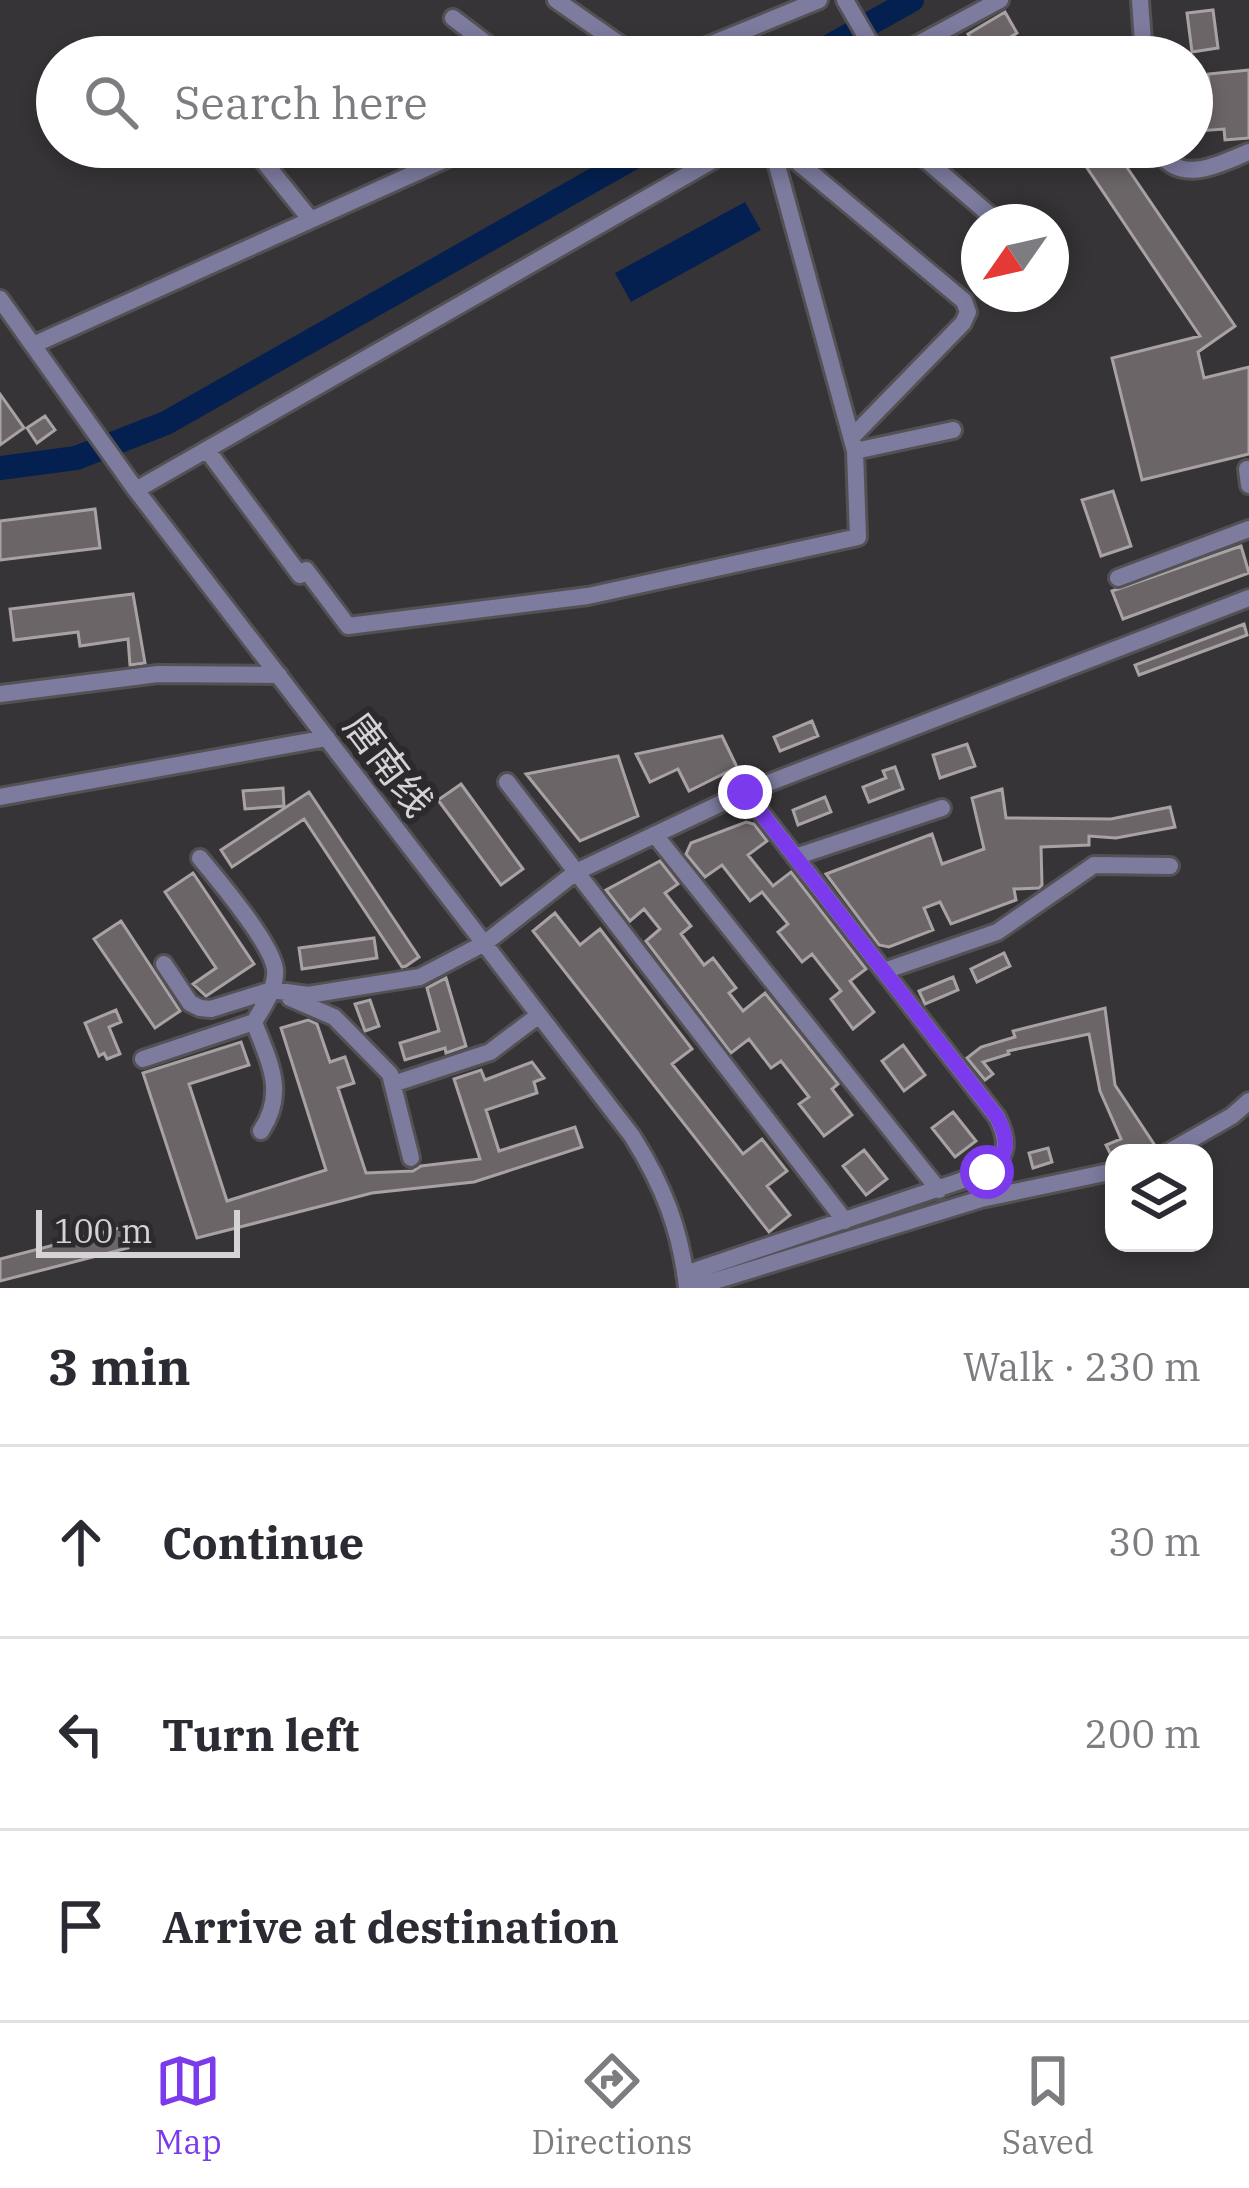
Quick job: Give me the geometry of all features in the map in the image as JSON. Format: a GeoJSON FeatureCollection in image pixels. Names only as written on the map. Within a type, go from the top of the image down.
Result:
{"type":"FeatureCollection","features":[{"type":"Feature","properties":{"kind":"street"},"geometry":{"type":"LineString","coordinates":[[556,0],[608,36]]}},
{"type":"Feature","properties":{"kind":"street"},"geometry":{"type":"LineString","coordinates":[[727,36],[819,0]]}},
{"type":"Feature","properties":{"kind":"street"},"geometry":{"type":"LineString","coordinates":[[845,0],[866,36]]}},
{"type":"Feature","properties":{"kind":"street"},"geometry":{"type":"LineString","coordinates":[[945,36],[1000,0]]}},
{"type":"Feature","properties":{"kind":"street"},"geometry":{"type":"LineString","coordinates":[[1140,0],[1143,36]]}},
{"type":"Feature","properties":{"kind":"street"},"geometry":{"type":"LineString","coordinates":[[453,18],[477,36]]}},
{"type":"Feature","properties":{"kind":"street"},"geometry":{"type":"LineString","coordinates":[[1213,166],[1249,152]]}},
{"type":"Feature","properties":{"kind":"street"},"geometry":{"type":"LineString","coordinates":[[269,168],[311,220]]}},
{"type":"Feature","properties":{"kind":"street"},"geometry":{"type":"LineString","coordinates":[[33,345],[426,168]]}},
{"type":"Feature","properties":{"kind":"street"},"geometry":{"type":"LineString","coordinates":[[134,487],[699,168]]}},
{"type":"Feature","properties":{"kind":"street"},"geometry":{"type":"LineString","coordinates":[[208,449],[300,575],[306,570],[348,626],[588,596],[858,537],[854,444],[782,168]]}},
{"type":"Feature","properties":{"kind":"street"},"geometry":{"type":"LineString","coordinates":[[802,168],[964,301],[968,312],[854,444]]}},
{"type":"Feature","properties":{"kind":"street"},"geometry":{"type":"LineString","coordinates":[[935,168],[977,204]]}},
{"type":"Feature","properties":{"kind":"street"},"geometry":{"type":"LineString","coordinates":[[1173,168],[1188,172],[1209,168]]}},
{"type":"Feature","properties":{"kind":"street","name":"唐南线"},"geometry":{"type":"LineString","coordinates":[[0,299],[134,487],[652,1167],[678,1230],[688,1283]]}},
{"type":"Feature","properties":{"kind":"street"},"geometry":{"type":"LineString","coordinates":[[854,444],[953,430]]}},
{"type":"Feature","properties":{"kind":"street"},"geometry":{"type":"LineString","coordinates":[[1118,578],[1249,529]]}},
{"type":"Feature","properties":{"kind":"street"},"geometry":{"type":"LineString","coordinates":[[164,964],[190,1003],[211,1009],[272,990],[308,995],[420,976],[484,943],[576,872],[745,792],[1249,598]]}},
{"type":"Feature","properties":{"kind":"street"},"geometry":{"type":"LineString","coordinates":[[0,694],[158,674],[279,675]]}},
{"type":"Feature","properties":{"kind":"street"},"geometry":{"type":"LineString","coordinates":[[0,797],[327,737]]}},
{"type":"Feature","properties":{"kind":"street"},"geometry":{"type":"LineString","coordinates":[[507,782],[845,1221]]}},
{"type":"Feature","properties":{"kind":"street"},"geometry":{"type":"LineString","coordinates":[[688,1283],[987,1172],[1001,1161],[1007,1148],[1005,1132],[745,792]]}},
{"type":"Feature","properties":{"kind":"street"},"geometry":{"type":"LineString","coordinates":[[795,857],[942,808]]}},
{"type":"Feature","properties":{"kind":"street"},"geometry":{"type":"LineString","coordinates":[[655,835],[939,1190]]}},
{"type":"Feature","properties":{"kind":"street"},"geometry":{"type":"LineString","coordinates":[[143,1059],[254,1022],[272,990],[275,968],[241,907],[200,858]]}},
{"type":"Feature","properties":{"kind":"street"},"geometry":{"type":"LineString","coordinates":[[884,970],[997,932],[1094,865],[1170,866]]}},
{"type":"Feature","properties":{"kind":"street"},"geometry":{"type":"LineString","coordinates":[[272,990],[334,1017],[390,1074],[411,1158]]}},
{"type":"Feature","properties":{"kind":"street"},"geometry":{"type":"LineString","coordinates":[[393,1084],[490,1052],[539,1015]]}},
{"type":"Feature","properties":{"kind":"street"},"geometry":{"type":"LineString","coordinates":[[254,1022],[275,1090],[273,1112],[261,1131]]}},
{"type":"Feature","properties":{"kind":"street"},"geometry":{"type":"LineString","coordinates":[[1183,1144],[1249,1101]]}},
{"type":"Feature","properties":{"kind":"street"},"geometry":{"type":"LineString","coordinates":[[688,1283],[981,1198],[1105,1173]]}},
{"type":"Feature","properties":{"kind":"water"},"geometry":{"type":"Polygon","coordinates":[[[745,202],[761,230],[631,302],[615,273],[745,202]]]}},
{"type":"Feature","properties":{"kind":"building"},"geometry":{"type":"Polygon","coordinates":[[[1213,10],[1218,48],[1213,49],[1213,36],[1190,36],[1187,13],[1213,10]]]}},
{"type":"Feature","properties":{"kind":"building"},"geometry":{"type":"Polygon","coordinates":[[[1005,12],[1017,33],[1012,36],[968,34],[1005,12]]]}},
{"type":"Feature","properties":{"kind":"building"},"geometry":{"type":"Polygon","coordinates":[[[1249,70],[1249,138],[1225,140],[1224,129],[1213,130],[1213,74],[1249,70]]]}},
{"type":"Feature","properties":{"kind":"building"},"geometry":{"type":"Polygon","coordinates":[[[1087,168],[1127,168],[1235,326],[1198,352],[1204,378],[1249,367],[1249,454],[1142,480],[1112,358],[1200,336],[1087,168]]]}},
{"type":"Feature","properties":{"kind":"building"},"geometry":{"type":"Polygon","coordinates":[[[0,394],[24,428],[0,445],[0,394]]]}},
{"type":"Feature","properties":{"kind":"building"},"geometry":{"type":"Polygon","coordinates":[[[45,416],[55,430],[37,443],[27,428],[45,416]]]}},
{"type":"Feature","properties":{"kind":"building"},"geometry":{"type":"Polygon","coordinates":[[[1113,491],[1131,546],[1101,556],[1082,500],[1113,491]]]}},
{"type":"Feature","properties":{"kind":"building"},"geometry":{"type":"Polygon","coordinates":[[[95,509],[100,548],[0,560],[0,521],[95,509]]]}},
{"type":"Feature","properties":{"kind":"building"},"geometry":{"type":"Polygon","coordinates":[[[1241,546],[1249,573],[1123,619],[1112,591],[1241,546]]]}},
{"type":"Feature","properties":{"kind":"building"},"geometry":{"type":"Polygon","coordinates":[[[133,594],[145,663],[130,665],[128,639],[80,646],[78,632],[14,640],[10,609],[133,594]]]}},
{"type":"Feature","properties":{"kind":"building"},"geometry":{"type":"Polygon","coordinates":[[[1244,624],[1247,635],[1139,675],[1135,665],[1244,624]]]}},
{"type":"Feature","properties":{"kind":"building"},"geometry":{"type":"Polygon","coordinates":[[[812,721],[818,736],[780,751],[774,737],[812,721]]]}},
{"type":"Feature","properties":{"kind":"building"},"geometry":{"type":"Polygon","coordinates":[[[722,736],[737,767],[689,791],[678,769],[650,782],[636,754],[722,736]]]}},
{"type":"Feature","properties":{"kind":"building"},"geometry":{"type":"Polygon","coordinates":[[[967,744],[975,766],[940,778],[933,755],[967,744]]]}},
{"type":"Feature","properties":{"kind":"building"},"geometry":{"type":"Polygon","coordinates":[[[618,756],[638,816],[580,841],[526,774],[618,756]]]}},
{"type":"Feature","properties":{"kind":"building"},"geometry":{"type":"Polygon","coordinates":[[[895,767],[903,789],[869,802],[863,787],[886,778],[883,771],[895,767]]]}},
{"type":"Feature","properties":{"kind":"building"},"geometry":{"type":"Polygon","coordinates":[[[461,784],[523,869],[501,885],[438,800],[461,784]]]}},
{"type":"Feature","properties":{"kind":"building"},"geometry":{"type":"Polygon","coordinates":[[[283,788],[284,806],[245,809],[243,791],[283,788]]]}},
{"type":"Feature","properties":{"kind":"building"},"geometry":{"type":"Polygon","coordinates":[[[1002,789],[1006,818],[1111,819],[1170,807],[1175,827],[1116,838],[1089,836],[1089,845],[1041,847],[1039,888],[1014,889],[1016,900],[951,924],[940,902],[924,908],[933,930],[889,947],[879,945],[826,874],[932,834],[942,864],[984,849],[972,798],[1002,789]]]}},
{"type":"Feature","properties":{"kind":"building"},"geometry":{"type":"Polygon","coordinates":[[[309,792],[419,957],[406,966],[402,967],[304,819],[232,867],[221,850],[309,792]]]}},
{"type":"Feature","properties":{"kind":"building"},"geometry":{"type":"Polygon","coordinates":[[[825,797],[831,812],[798,825],[793,810],[825,797]]]}},
{"type":"Feature","properties":{"kind":"building"},"geometry":{"type":"Polygon","coordinates":[[[746,822],[754,824],[767,841],[748,855],[773,886],[791,872],[866,969],[850,981],[874,1012],[853,1029],[831,999],[841,991],[812,954],[802,962],[778,932],[788,924],[762,892],[750,901],[722,865],[705,877],[686,854],[691,843],[746,822]]]}},
{"type":"Feature","properties":{"kind":"building"},"geometry":{"type":"Polygon","coordinates":[[[660,861],[678,884],[665,893],[691,926],[681,934],[704,965],[713,958],[736,988],[729,993],[743,1011],[765,993],[838,1084],[832,1089],[852,1115],[824,1136],[799,1104],[809,1097],[781,1061],[771,1068],[749,1039],[731,1053],[646,941],[660,929],[644,909],[630,921],[606,890],[660,861]]]}},
{"type":"Feature","properties":{"kind":"building"},"geometry":{"type":"Polygon","coordinates":[[[193,873],[254,964],[206,996],[193,984],[216,968],[165,892],[193,873]]]}},
{"type":"Feature","properties":{"kind":"building"},"geometry":{"type":"Polygon","coordinates":[[[555,913],[580,945],[600,929],[692,1049],[672,1064],[743,1154],[762,1139],[787,1171],[767,1186],[790,1215],[769,1232],[533,931],[555,913]]]}},
{"type":"Feature","properties":{"kind":"building"},"geometry":{"type":"Polygon","coordinates":[[[121,921],[180,1011],[155,1028],[94,939],[121,921]]]}},
{"type":"Feature","properties":{"kind":"building"},"geometry":{"type":"Polygon","coordinates":[[[374,938],[377,958],[302,969],[299,948],[374,938]]]}},
{"type":"Feature","properties":{"kind":"building"},"geometry":{"type":"Polygon","coordinates":[[[1004,953],[1010,966],[977,982],[971,969],[1004,953]]]}},
{"type":"Feature","properties":{"kind":"building"},"geometry":{"type":"Polygon","coordinates":[[[953,977],[958,990],[925,1004],[919,991],[953,977]]]}},
{"type":"Feature","properties":{"kind":"building"},"geometry":{"type":"Polygon","coordinates":[[[446,978],[466,1046],[405,1060],[400,1043],[439,1031],[427,988],[446,978]]]}},
{"type":"Feature","properties":{"kind":"building"},"geometry":{"type":"Polygon","coordinates":[[[370,1000],[379,1026],[365,1031],[355,1004],[370,1000]]]}},
{"type":"Feature","properties":{"kind":"building"},"geometry":{"type":"Polygon","coordinates":[[[1105,1008],[1115,1085],[1154,1144],[1108,1144],[1121,1139],[1100,1091],[1089,1034],[1008,1051],[983,1062],[993,1074],[985,1080],[967,1058],[981,1047],[1015,1037],[1013,1031],[1105,1008]]]}},
{"type":"Feature","properties":{"kind":"building"},"geometry":{"type":"Polygon","coordinates":[[[116,1010],[121,1022],[109,1027],[120,1054],[107,1059],[104,1053],[99,1056],[85,1023],[116,1010]]]}},
{"type":"Feature","properties":{"kind":"building"},"geometry":{"type":"Polygon","coordinates":[[[308,1020],[317,1024],[330,1062],[345,1057],[354,1083],[338,1088],[366,1173],[413,1171],[480,1159],[454,1079],[481,1070],[485,1080],[532,1062],[544,1078],[534,1082],[537,1093],[486,1110],[499,1151],[575,1127],[582,1147],[474,1182],[372,1193],[197,1238],[143,1073],[241,1042],[249,1065],[189,1084],[227,1201],[326,1170],[281,1028],[308,1020]]]}},
{"type":"Feature","properties":{"kind":"building"},"geometry":{"type":"Polygon","coordinates":[[[903,1045],[925,1075],[904,1091],[882,1061],[903,1045]]]}},
{"type":"Feature","properties":{"kind":"building"},"geometry":{"type":"Polygon","coordinates":[[[953,1112],[976,1141],[955,1157],[932,1128],[953,1112]]]}},
{"type":"Feature","properties":{"kind":"building"},"geometry":{"type":"Polygon","coordinates":[[[1048,1148],[1052,1162],[1033,1168],[1029,1153],[1048,1148]]]}},
{"type":"Feature","properties":{"kind":"building"},"geometry":{"type":"Polygon","coordinates":[[[864,1150],[887,1179],[866,1195],[843,1166],[864,1150]]]}},
{"type":"Feature","properties":{"kind":"building"},"geometry":{"type":"Polygon","coordinates":[[[123,1227],[128,1248],[0,1281],[0,1259],[123,1227]]]}},
{"type":"Feature","properties":{"kind":"waterway"},"geometry":{"type":"LineString","coordinates":[[848,36],[912,0]]}},
{"type":"Feature","properties":{"kind":"waterway"},"geometry":{"type":"LineString","coordinates":[[0,468],[76,458],[166,423],[615,168]]}},
{"type":"Feature","properties":{"kind":"route"},"geometry":{"type":"LineString","coordinates":[[745,792],[997,1117],[1007,1148],[1001,1161],[987,1172]]}}]}
